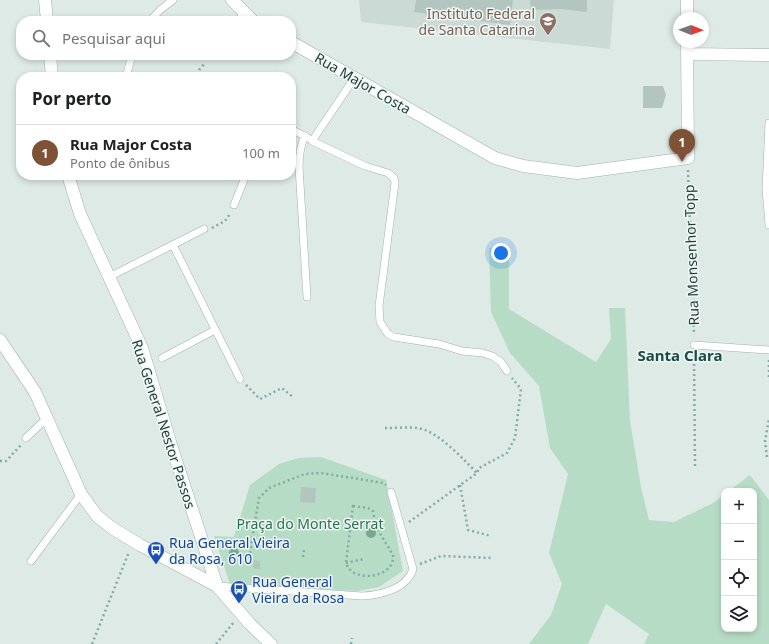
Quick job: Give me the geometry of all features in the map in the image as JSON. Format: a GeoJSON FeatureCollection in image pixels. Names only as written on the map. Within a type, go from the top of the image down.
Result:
{"type":"FeatureCollection","features":[{"type":"Feature","properties":{"kind":"street"},"geometry":{"type":"LineString","coordinates":[[46,0],[47,16]]}},
{"type":"Feature","properties":{"kind":"street"},"geometry":{"type":"LineString","coordinates":[[232,0],[244,16]]}},
{"type":"Feature","properties":{"kind":"street"},"geometry":{"type":"LineString","coordinates":[[687,0],[687,12]]}},
{"type":"Feature","properties":{"kind":"street","name":"Rua Major Costa"},"geometry":{"type":"LineString","coordinates":[[296,45],[355,77],[473,147],[495,158],[523,166],[577,173],[688,158]]}},
{"type":"Feature","properties":{"kind":"street"},"geometry":{"type":"LineString","coordinates":[[688,158],[687,48],[769,55]]}},
{"type":"Feature","properties":{"kind":"street"},"geometry":{"type":"LineString","coordinates":[[50,60],[52,72]]}},
{"type":"Feature","properties":{"kind":"street","name":"Rua General Nestor Passos"},"geometry":{"type":"LineString","coordinates":[[70,180],[80,214],[148,365],[173,451],[217,586]]}},
{"type":"Feature","properties":{"kind":"street"},"geometry":{"type":"LineString","coordinates":[[0,340],[35,392],[81,494],[97,516],[112,528],[140,545],[217,586],[240,614],[270,644]]}},
{"type":"Feature","properties":{"kind":"lane"},"geometry":{"type":"LineString","coordinates":[[155,16],[173,0]]}},
{"type":"Feature","properties":{"kind":"lane"},"geometry":{"type":"LineString","coordinates":[[127,72],[131,60]]}},
{"type":"Feature","properties":{"kind":"lane"},"geometry":{"type":"LineString","coordinates":[[307,297],[301,226],[300,154],[309,139],[355,77]]}},
{"type":"Feature","properties":{"kind":"lane"},"geometry":{"type":"LineString","coordinates":[[769,123],[766,189],[769,225]]}},
{"type":"Feature","properties":{"kind":"lane"},"geometry":{"type":"LineString","coordinates":[[296,132],[365,166],[388,173],[394,178],[395,183],[379,306],[380,322],[384,331],[394,337],[439,344],[462,351],[482,353],[492,356],[501,362],[507,371]]}},
{"type":"Feature","properties":{"kind":"lane"},"geometry":{"type":"LineString","coordinates":[[234,205],[244,180]]}},
{"type":"Feature","properties":{"kind":"lane"},"geometry":{"type":"LineString","coordinates":[[109,277],[204,229]]}},
{"type":"Feature","properties":{"kind":"lane"},"geometry":{"type":"LineString","coordinates":[[173,245],[240,379]]}},
{"type":"Feature","properties":{"kind":"lane"},"geometry":{"type":"LineString","coordinates":[[162,358],[216,330]]}},
{"type":"Feature","properties":{"kind":"lane"},"geometry":{"type":"LineString","coordinates":[[694,345],[769,350]]}},
{"type":"Feature","properties":{"kind":"lane"},"geometry":{"type":"LineString","coordinates":[[26,438],[47,418]]}},
{"type":"Feature","properties":{"kind":"lane"},"geometry":{"type":"LineString","coordinates":[[217,586],[374,595],[393,590],[411,576],[413,569],[391,492]]}},
{"type":"Feature","properties":{"kind":"lane"},"geometry":{"type":"LineString","coordinates":[[31,561],[81,494]]}},
{"type":"Feature","properties":{"kind":"path","name":"Rua Monsenhor Topp"},"geometry":{"type":"LineString","coordinates":[[688,158],[694,345],[695,468]]}},
{"type":"Feature","properties":{"kind":"path"},"geometry":{"type":"LineString","coordinates":[[204,229],[215,227],[225,221],[234,205]]}},
{"type":"Feature","properties":{"kind":"path"},"geometry":{"type":"LineString","coordinates":[[769,354],[769,378]]}},
{"type":"Feature","properties":{"kind":"path"},"geometry":{"type":"LineString","coordinates":[[401,528],[477,473],[479,468],[507,453],[515,438],[521,389],[507,371]]}},
{"type":"Feature","properties":{"kind":"path"},"geometry":{"type":"LineString","coordinates":[[240,379],[260,399],[282,388],[294,398]]}},
{"type":"Feature","properties":{"kind":"path"},"geometry":{"type":"LineString","coordinates":[[767,457],[766,442],[769,419]]}},
{"type":"Feature","properties":{"kind":"path"},"geometry":{"type":"LineString","coordinates":[[385,428],[418,428],[425,430],[449,447],[477,473]]}},
{"type":"Feature","properties":{"kind":"path"},"geometry":{"type":"LineString","coordinates":[[0,461],[6,461],[26,438]]}},
{"type":"Feature","properties":{"kind":"path"},"geometry":{"type":"LineString","coordinates":[[249,558],[259,498],[269,488],[305,474],[321,473],[384,483]]}},
{"type":"Feature","properties":{"kind":"path"},"geometry":{"type":"LineString","coordinates":[[460,485],[468,530],[491,536]]}},
{"type":"Feature","properties":{"kind":"path"},"geometry":{"type":"LineString","coordinates":[[353,506],[368,508],[373,511],[376,527],[393,555],[393,560],[389,567],[381,573],[368,576],[354,574],[348,570],[346,563],[353,506]]}},
{"type":"Feature","properties":{"kind":"path"},"geometry":{"type":"LineString","coordinates":[[92,644],[131,547],[140,545]]}},
{"type":"Feature","properties":{"kind":"path"},"geometry":{"type":"LineString","coordinates":[[303,558],[304,549]]}},
{"type":"Feature","properties":{"kind":"path"},"geometry":{"type":"LineString","coordinates":[[413,569],[426,561],[441,556],[492,558]]}},
{"type":"Feature","properties":{"kind":"path"},"geometry":{"type":"LineString","coordinates":[[346,563],[364,559]]}},
{"type":"Feature","properties":{"kind":"path"},"geometry":{"type":"LineString","coordinates":[[216,644],[240,614]]}},
{"type":"Feature","properties":{"kind":"path"},"geometry":{"type":"LineString","coordinates":[[351,644],[352,638]]}},
{"type":"Feature","properties":{"kind":"shaded area","name":"Instituto Federal de Santa Catarina"},"geometry":{"type":"Polygon","coordinates":[[[359,0],[614,0],[610,49],[361,22],[359,0]]]}},
{"type":"Feature","properties":{"kind":"green space"},"geometry":{"type":"Polygon","coordinates":[[[509,246],[509,309],[596,362],[611,339],[609,308],[625,308],[630,421],[641,487],[649,520],[674,522],[713,503],[721,497],[721,632],[757,632],[757,488],[733,488],[750,475],[769,500],[769,644],[644,644],[649,634],[606,604],[588,644],[529,644],[551,615],[562,584],[549,553],[568,474],[550,448],[539,386],[510,353],[491,312],[489,248],[509,246]]]}},
{"type":"Feature","properties":{"kind":"green space","name":"Praça do Monte Serrat"},"geometry":{"type":"Polygon","coordinates":[[[321,457],[386,480],[403,571],[379,587],[357,591],[230,584],[214,536],[234,537],[250,485],[279,464],[299,458],[321,457]]]}},
{"type":"Feature","properties":{"kind":"building"},"geometry":{"type":"Polygon","coordinates":[[[416,0],[513,0],[510,25],[414,12],[416,0]]]}},
{"type":"Feature","properties":{"kind":"building"},"geometry":{"type":"Polygon","coordinates":[[[530,0],[587,0],[587,12],[560,9],[531,10],[530,0]]]}},
{"type":"Feature","properties":{"kind":"building"},"geometry":{"type":"Polygon","coordinates":[[[643,86],[663,86],[666,95],[662,108],[643,108],[643,86]]]}},
{"type":"Feature","properties":{"kind":"building"},"geometry":{"type":"Polygon","coordinates":[[[301,487],[316,488],[315,503],[300,502],[301,487]]]}},
{"type":"Feature","properties":{"kind":"building"},"geometry":{"type":"Polygon","coordinates":[[[254,560],[260,561],[260,569],[253,568],[254,560]]]}},
{"type":"Feature","properties":{"kind":"place","name":"Instituto Federal de Santa Catarina"},"geometry":{"type":"Point","coordinates":[548,36]}},
{"type":"Feature","properties":{"kind":"place","name":"Rua Major Costa"},"geometry":{"type":"Point","coordinates":[682,162]}},
{"type":"Feature","properties":{"kind":"place","name":"Rua General Vieira da Rosa, 610"},"geometry":{"type":"Point","coordinates":[156,565]}},
{"type":"Feature","properties":{"kind":"place","name":"Rua General Vieira da Rosa"},"geometry":{"type":"Point","coordinates":[239,604]}},
{"type":"Feature","properties":{"kind":"district","name":"Santa Clara"},"geometry":{"type":"Point","coordinates":[680,355]}}]}
